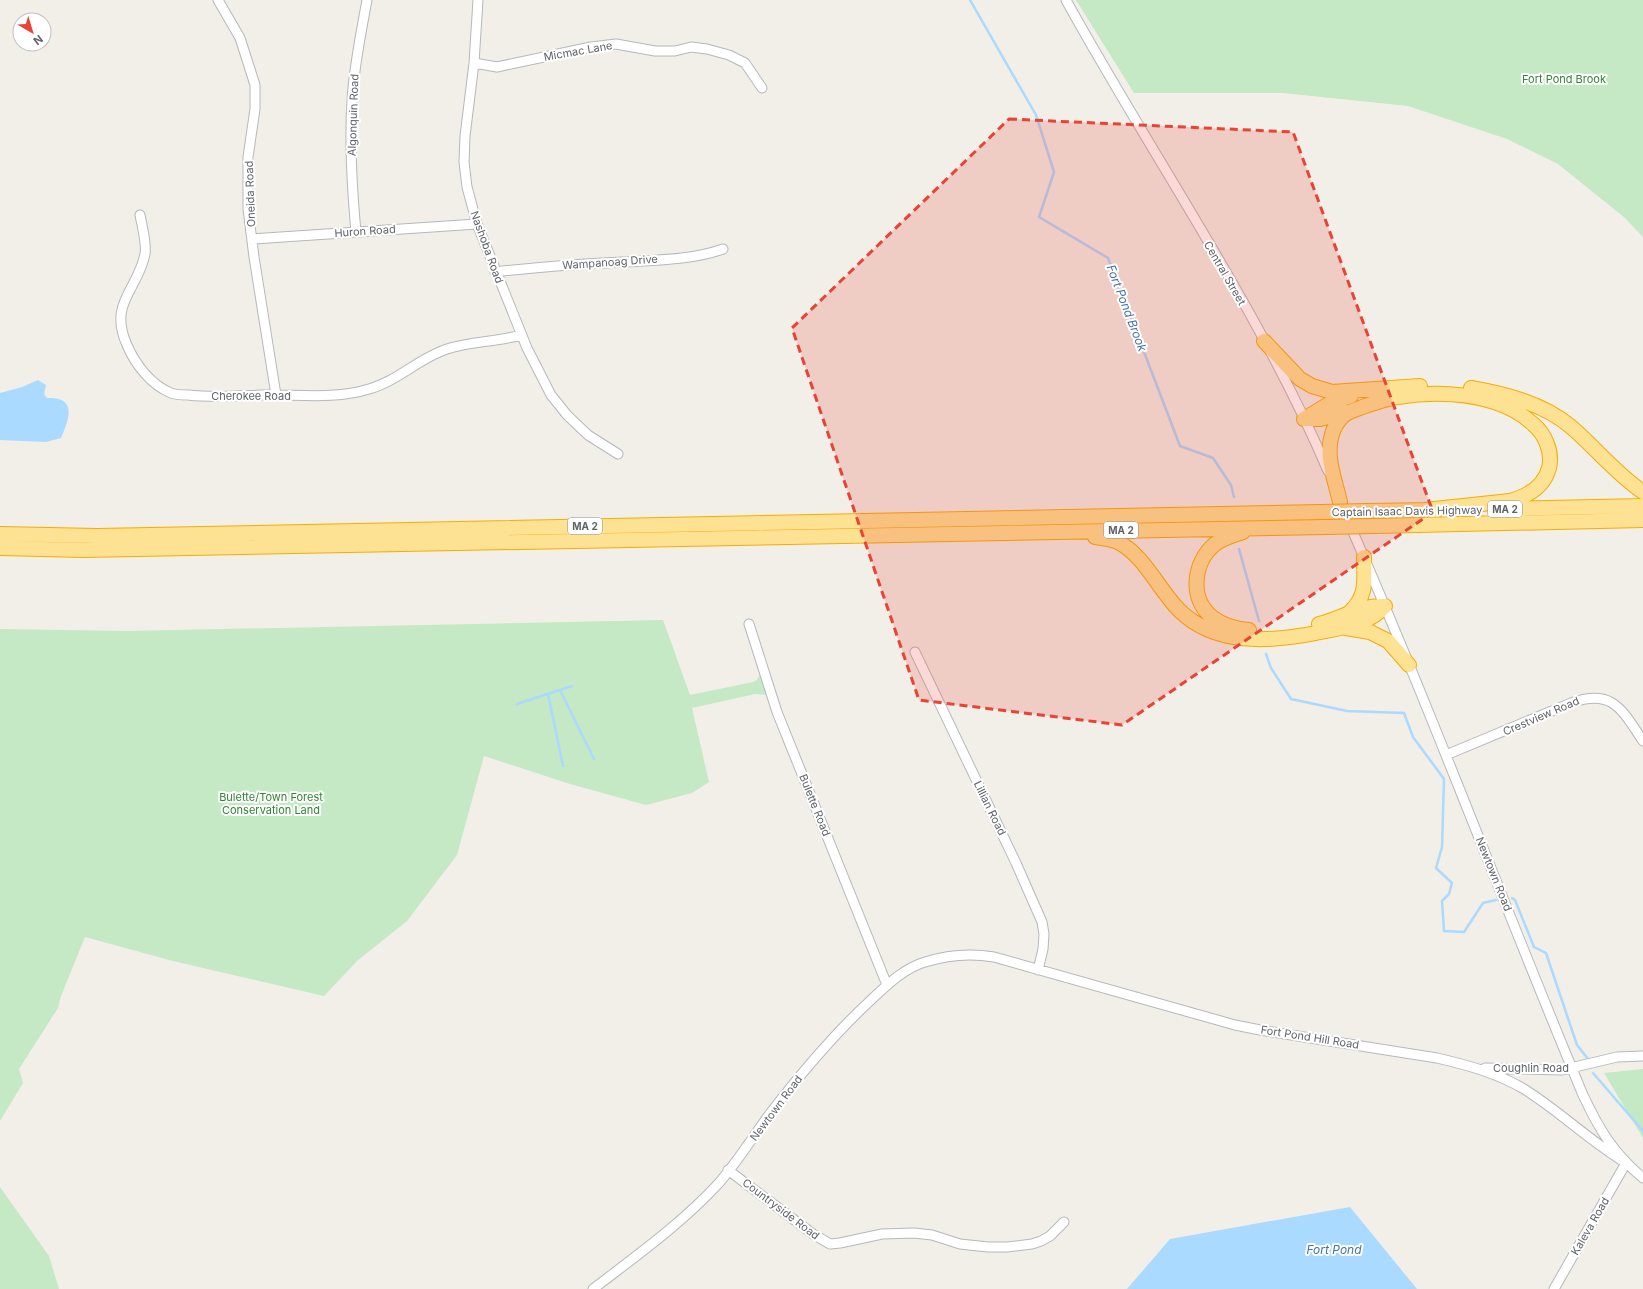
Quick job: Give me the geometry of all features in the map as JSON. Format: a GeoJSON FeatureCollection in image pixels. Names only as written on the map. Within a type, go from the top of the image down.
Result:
{"type":"FeatureCollection","features":[{"type":"Feature","properties":{"kind":"highway"},"geometry":{"type":"LineString","coordinates":[[1264,341],[1300,379],[1312,386],[1332,392],[1454,386],[1513,396],[1547,412],[1569,426],[1631,484],[1643,492]]}},
{"type":"Feature","properties":{"kind":"highway"},"geometry":{"type":"LineString","coordinates":[[1304,419],[1332,402],[1367,391]]}},
{"type":"Feature","properties":{"kind":"highway"},"geometry":{"type":"LineString","coordinates":[[1340,502],[1329,455],[1330,443],[1337,423],[1344,415],[1353,411],[1382,401],[1401,397],[1437,394],[1465,396],[1502,405],[1530,421],[1540,430],[1547,444],[1550,462],[1547,475],[1532,492],[1523,497],[1510,501],[1425,510]]}},
{"type":"Feature","properties":{"kind":"highway"},"geometry":{"type":"LineString","coordinates":[[1304,419],[1320,419],[1353,411]]}},
{"type":"Feature","properties":{"kind":"highway","name":"Captain Isaac Davis Highway"},"geometry":{"type":"LineString","coordinates":[[0,534],[97,536],[1643,506]]}},
{"type":"Feature","properties":{"kind":"highway","name":"Captain Isaac Davis Highway"},"geometry":{"type":"LineString","coordinates":[[1069,531],[1643,520]]}},
{"type":"Feature","properties":{"kind":"highway"},"geometry":{"type":"LineString","coordinates":[[1257,528],[1226,538],[1216,544],[1202,560],[1196,580],[1197,592],[1202,605],[1211,616],[1221,623],[1233,628],[1275,631],[1315,625],[1372,606],[1385,606]]}},
{"type":"Feature","properties":{"kind":"highway"},"geometry":{"type":"LineString","coordinates":[[1069,531],[1110,539],[1128,548],[1178,609],[1192,621],[1220,634],[1256,640],[1299,636],[1364,622],[1380,613],[1385,606]]}},
{"type":"Feature","properties":{"kind":"highway","name":"MA 2"},"geometry":{"type":"LineString","coordinates":[[0,548],[83,550],[1069,531]]}},
{"type":"Feature","properties":{"kind":"highway"},"geometry":{"type":"LineString","coordinates":[[1348,613],[1357,605],[1363,592],[1365,577],[1364,557]]}},
{"type":"Feature","properties":{"kind":"highway"},"geometry":{"type":"LineString","coordinates":[[1336,629],[1351,628],[1370,632],[1388,641],[1409,665]]}},
{"type":"Feature","properties":{"kind":"street","name":"Oneida Road"},"geometry":{"type":"LineString","coordinates":[[218,0],[240,38],[255,85],[255,109],[248,157],[248,209],[276,396]]}},
{"type":"Feature","properties":{"kind":"street","name":"Algonquin Road"},"geometry":{"type":"LineString","coordinates":[[356,232],[350,133],[356,60],[367,0]]}},
{"type":"Feature","properties":{"kind":"street","name":"Nashoba Road"},"geometry":{"type":"LineString","coordinates":[[478,0],[474,63],[465,136],[464,162],[467,188],[477,224],[521,335],[539,375],[551,395],[567,415],[588,435],[618,454]]}},
{"type":"Feature","properties":{"kind":"street","name":"Central Street"},"geometry":{"type":"LineString","coordinates":[[1066,0],[1264,341],[1304,419],[1364,557]]}},
{"type":"Feature","properties":{"kind":"street","name":"Micmac Lane"},"geometry":{"type":"LineString","coordinates":[[474,63],[497,67],[590,47],[616,44],[655,51],[675,51],[691,47],[707,49],[729,55],[745,63],[762,88]]}},
{"type":"Feature","properties":{"kind":"street","name":"Cherokee Road"},"geometry":{"type":"LineString","coordinates":[[140,215],[145,253],[141,268],[122,304],[120,319],[126,345],[136,362],[160,388],[173,394],[222,398],[344,396],[370,389],[394,379],[426,358],[446,349],[464,344],[511,338],[521,335]]}},
{"type":"Feature","properties":{"kind":"street","name":"Huron Road"},"geometry":{"type":"LineString","coordinates":[[252,239],[477,224]]}},
{"type":"Feature","properties":{"kind":"street","name":"Wampanoag Drive"},"geometry":{"type":"LineString","coordinates":[[495,272],[543,266],[707,255],[723,249]]}},
{"type":"Feature","properties":{"kind":"street","name":"Newtown Road"},"geometry":{"type":"LineString","coordinates":[[1364,557],[1446,755],[1572,1069],[1597,1125],[1626,1163],[1643,1178]]}},
{"type":"Feature","properties":{"kind":"street","name":"Bulette Road"},"geometry":{"type":"LineString","coordinates":[[749,624],[777,712],[887,985]]}},
{"type":"Feature","properties":{"kind":"street","name":"Lillian Road"},"geometry":{"type":"LineString","coordinates":[[915,652],[1016,863],[1042,922],[1044,934],[1043,949],[1038,970]]}},
{"type":"Feature","properties":{"kind":"street","name":"Crestview Road"},"geometry":{"type":"LineString","coordinates":[[1446,755],[1571,703],[1593,697],[1600,698],[1617,706],[1643,741]]}},
{"type":"Feature","properties":{"kind":"street","name":"Newtown Road"},"geometry":{"type":"LineString","coordinates":[[593,1289],[672,1228],[695,1208],[728,1170],[819,1052],[887,985],[908,970],[924,962],[954,956],[974,955]]}},
{"type":"Feature","properties":{"kind":"street","name":"Fort Pond Hill Road"},"geometry":{"type":"LineString","coordinates":[[974,955],[994,958],[1235,1025],[1466,1064],[1497,1076],[1524,1090],[1626,1163]]}},
{"type":"Feature","properties":{"kind":"street","name":"Coughlin Road"},"geometry":{"type":"LineString","coordinates":[[1466,1064],[1494,1069],[1545,1071],[1572,1069],[1618,1057],[1643,1056]]}},
{"type":"Feature","properties":{"kind":"street","name":"Kaleva Road"},"geometry":{"type":"LineString","coordinates":[[1554,1289],[1626,1163]]}},
{"type":"Feature","properties":{"kind":"street","name":"Countryside Road"},"geometry":{"type":"LineString","coordinates":[[728,1170],[812,1234],[830,1244],[882,1234],[914,1233],[932,1235],[960,1244],[988,1248],[1007,1247],[1032,1244],[1042,1241],[1050,1236],[1064,1222]]}},
{"type":"Feature","properties":{"kind":"highlighted area"},"geometry":{"type":"Polygon","coordinates":[[[1009,119],[1293,132],[1433,512],[1122,725],[919,700],[792,328],[1009,119]]]}},
{"type":"Feature","properties":{"kind":"green space","name":"Fort Pond Brook"},"geometry":{"type":"Polygon","coordinates":[[[1076,0],[1643,0],[1643,237],[1625,218],[1558,164],[1507,139],[1408,106],[1283,93],[1134,93],[1076,0]]]}},
{"type":"Feature","properties":{"kind":"green space","name":"Bulette/Town Forest Conservation Land"},"geometry":{"type":"Polygon","coordinates":[[[663,620],[690,695],[753,682],[757,680],[761,673],[767,695],[755,694],[692,708],[709,782],[692,793],[646,805],[570,784],[484,756],[457,855],[407,921],[358,960],[324,996],[173,961],[85,937],[61,996],[58,1008],[19,1069],[23,1083],[0,1121],[0,629],[127,631],[663,620]]]}},
{"type":"Feature","properties":{"kind":"green space"},"geometry":{"type":"Polygon","coordinates":[[[1643,1069],[1643,1138],[1604,1073],[1643,1069]]]}},
{"type":"Feature","properties":{"kind":"green space"},"geometry":{"type":"Polygon","coordinates":[[[0,1187],[49,1256],[59,1289],[0,1289],[0,1187]]]}},
{"type":"Feature","properties":{"kind":"water"},"geometry":{"type":"Polygon","coordinates":[[[38,380],[46,385],[44,394],[47,398],[63,401],[69,410],[67,424],[61,438],[46,442],[0,440],[0,393],[22,387],[38,380]]]}},
{"type":"Feature","properties":{"kind":"water","name":"Fort Pond"},"geometry":{"type":"Polygon","coordinates":[[[1350,1207],[1417,1289],[1127,1289],[1170,1239],[1350,1207]]]}},
{"type":"Feature","properties":{"kind":"waterway","name":"Fort Pond Brook"},"geometry":{"type":"LineString","coordinates":[[970,0],[1036,115],[1054,172],[1039,217],[1108,258],[1180,446],[1213,458],[1231,485],[1234,497]]}},
{"type":"Feature","properties":{"kind":"waterway","name":"Fort Pond Brook"},"geometry":{"type":"LineString","coordinates":[[1239,549],[1259,621]]}},
{"type":"Feature","properties":{"kind":"waterway","name":"Fort Pond Brook"},"geometry":{"type":"LineString","coordinates":[[1266,654],[1271,668],[1291,699],[1347,711],[1404,713],[1413,737],[1444,779],[1442,847],[1436,868],[1452,883],[1449,894],[1442,901],[1444,931],[1464,932],[1483,903],[1496,900]]}},
{"type":"Feature","properties":{"kind":"waterway"},"geometry":{"type":"LineString","coordinates":[[517,704],[572,686]]}},
{"type":"Feature","properties":{"kind":"waterway"},"geometry":{"type":"LineString","coordinates":[[560,690],[594,759]]}},
{"type":"Feature","properties":{"kind":"waterway"},"geometry":{"type":"LineString","coordinates":[[548,694],[563,766]]}},
{"type":"Feature","properties":{"kind":"waterway","name":"Fort Pond Brook"},"geometry":{"type":"LineString","coordinates":[[1512,898],[1515,900],[1534,947],[1546,953],[1577,1045],[1588,1059]]}},
{"type":"Feature","properties":{"kind":"waterway","name":"Fort Pond Brook"},"geometry":{"type":"LineString","coordinates":[[1593,1073],[1643,1131]]}}]}
